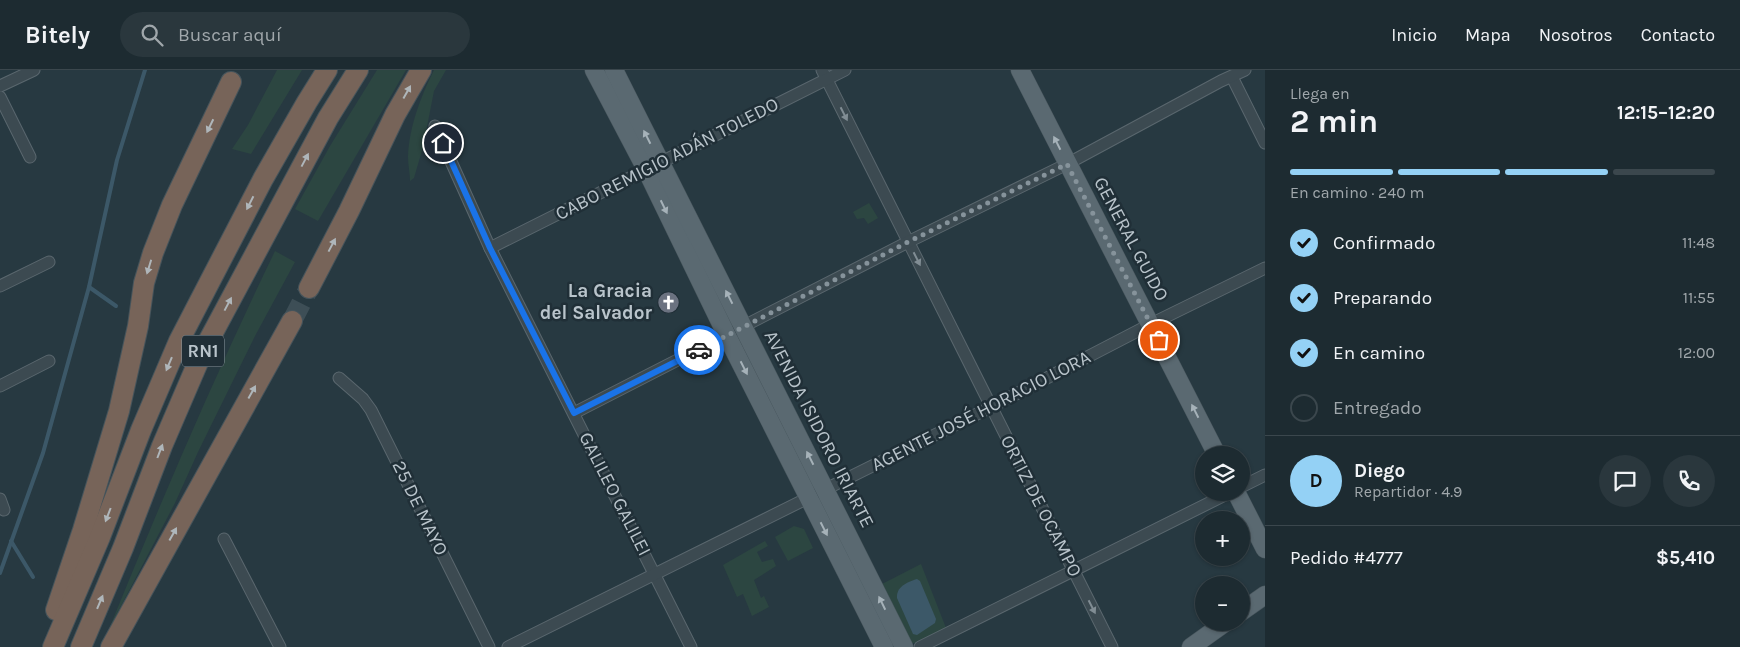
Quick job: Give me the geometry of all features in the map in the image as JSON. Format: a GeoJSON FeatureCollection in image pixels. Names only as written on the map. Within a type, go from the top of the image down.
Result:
{"type":"FeatureCollection","features":[{"type":"Feature","properties":{"kind":"highway","name":"RN1"},"geometry":{"type":"LineString","coordinates":[[53,647],[100,537],[141,430],[180,341],[263,179],[327,70]]}},
{"type":"Feature","properties":{"kind":"highway","name":"RN1"},"geometry":{"type":"LineString","coordinates":[[81,647],[123,548],[162,446],[202,353],[328,118],[358,70]]}},
{"type":"Feature","properties":{"kind":"highway"},"geometry":{"type":"LineString","coordinates":[[309,288],[349,211],[395,115],[421,70]]}},
{"type":"Feature","properties":{"kind":"highway"},"geometry":{"type":"LineString","coordinates":[[43,647],[83,530],[119,411],[138,326],[144,283],[153,253],[172,205],[231,82]]}},
{"type":"Feature","properties":{"kind":"highway"},"geometry":{"type":"LineString","coordinates":[[112,647],[292,321]]}},
{"type":"Feature","properties":{"kind":"main road","name":"AVENIDA ISIDORO IRIARTE"},"geometry":{"type":"LineString","coordinates":[[594,70],[653,166],[744,327],[904,647]]}},
{"type":"Feature","properties":{"kind":"main road","name":"AVENIDA ISIDORO IRIARTE"},"geometry":{"type":"LineString","coordinates":[[614,70],[653,166],[727,336],[884,647]]}},
{"type":"Feature","properties":{"kind":"main road","name":"GENERAL GUIDO"},"geometry":{"type":"LineString","coordinates":[[1020,70],[1212,446]]}},
{"type":"Feature","properties":{"kind":"main road"},"geometry":{"type":"LineString","coordinates":[[1241,501],[1265,549]]}},
{"type":"Feature","properties":{"kind":"main road"},"geometry":{"type":"LineString","coordinates":[[1250,606],[1265,596]]}},
{"type":"Feature","properties":{"kind":"main road"},"geometry":{"type":"LineString","coordinates":[[1191,647],[1213,631]]}},
{"type":"Feature","properties":{"kind":"street"},"geometry":{"type":"LineString","coordinates":[[0,86],[34,70]]}},
{"type":"Feature","properties":{"kind":"street","name":"CABO REMIGIO ADÁN TOLEDO"},"geometry":{"type":"LineString","coordinates":[[490,248],[653,166],[824,75],[845,70]]}},
{"type":"Feature","properties":{"kind":"street"},"geometry":{"type":"LineString","coordinates":[[1215,70],[1226,79],[1265,144]]}},
{"type":"Feature","properties":{"kind":"street"},"geometry":{"type":"LineString","coordinates":[[574,413],[908,242],[1067,164],[1245,70]]}},
{"type":"Feature","properties":{"kind":"street","name":"ORTIZ DE OCAMPO"},"geometry":{"type":"LineString","coordinates":[[824,75],[1112,647]]}},
{"type":"Feature","properties":{"kind":"street"},"geometry":{"type":"LineString","coordinates":[[0,98],[30,157]]}},
{"type":"Feature","properties":{"kind":"street","name":"GALILEO GALILEI"},"geometry":{"type":"LineString","coordinates":[[435,126],[490,248],[690,647]]}},
{"type":"Feature","properties":{"kind":"street"},"geometry":{"type":"LineString","coordinates":[[0,286],[49,262]]}},
{"type":"Feature","properties":{"kind":"street","name":"AGENTE JOSÉ HORACIO LORA"},"geometry":{"type":"LineString","coordinates":[[508,647],[826,490],[1265,268]]}},
{"type":"Feature","properties":{"kind":"street"},"geometry":{"type":"LineString","coordinates":[[0,386],[48,362]]}},
{"type":"Feature","properties":{"kind":"street","name":"25 DE MAYO"},"geometry":{"type":"LineString","coordinates":[[339,378],[363,399],[371,410],[489,647]]}},
{"type":"Feature","properties":{"kind":"street"},"geometry":{"type":"LineString","coordinates":[[1250,482],[1265,475]]}},
{"type":"Feature","properties":{"kind":"street"},"geometry":{"type":"LineString","coordinates":[[920,647],[1213,501]]}},
{"type":"Feature","properties":{"kind":"street"},"geometry":{"type":"LineString","coordinates":[[224,539],[280,647]]}},
{"type":"Feature","properties":{"kind":"green space"},"geometry":{"type":"Polygon","coordinates":[[[277,70],[302,70],[251,154],[232,149],[248,125],[277,70]]]}},
{"type":"Feature","properties":{"kind":"green space"},"geometry":{"type":"Polygon","coordinates":[[[377,70],[406,70],[318,221],[295,209],[330,146],[377,70]]]}},
{"type":"Feature","properties":{"kind":"green space"},"geometry":{"type":"Polygon","coordinates":[[[434,70],[446,70],[434,91],[423,147],[414,178],[410,181],[408,157],[413,123],[420,101],[434,70]]]}},
{"type":"Feature","properties":{"kind":"green space"},"geometry":{"type":"Polygon","coordinates":[[[869,203],[878,218],[868,224],[864,218],[857,219],[853,212],[869,203]]]}},
{"type":"Feature","properties":{"kind":"green space"},"geometry":{"type":"Polygon","coordinates":[[[275,251],[295,262],[255,336],[175,503],[109,629],[189,439],[275,251]]]}},
{"type":"Feature","properties":{"kind":"green space"},"geometry":{"type":"Polygon","coordinates":[[[794,526],[804,529],[813,548],[788,561],[775,537],[794,526]]]}},
{"type":"Feature","properties":{"kind":"green space"},"geometry":{"type":"Polygon","coordinates":[[[765,541],[768,546],[757,552],[762,562],[773,559],[776,566],[754,580],[761,598],[764,596],[769,607],[752,616],[743,594],[737,597],[723,565],[765,541]]]}},
{"type":"Feature","properties":{"kind":"green space"},"geometry":{"type":"Polygon","coordinates":[[[921,564],[946,628],[917,643],[912,643],[907,640],[880,585],[921,564]]]}},
{"type":"Feature","properties":{"kind":"water"},"geometry":{"type":"Polygon","coordinates":[[[917,579],[920,581],[936,619],[935,623],[917,635],[913,634],[897,594],[906,583],[917,579]]]}},
{"type":"Feature","properties":{"kind":"waterway"},"geometry":{"type":"LineString","coordinates":[[0,573],[43,453],[89,287],[117,160],[145,70]]}},
{"type":"Feature","properties":{"kind":"waterway"},"geometry":{"type":"LineString","coordinates":[[89,287],[116,306]]}},
{"type":"Feature","properties":{"kind":"waterway"},"geometry":{"type":"LineString","coordinates":[[11,541],[33,577]]}},
{"type":"Feature","properties":{"kind":"tunnel"},"geometry":{"type":"LineString","coordinates":[[292,321],[309,288]]}},
{"type":"Feature","properties":{"kind":"way so far"},"geometry":{"type":"LineString","coordinates":[[699,350],[908,242],[1067,164],[1159,340]]}},
{"type":"Feature","properties":{"kind":"place","name":"La Gracia del Salvador"},"geometry":{"type":"Point","coordinates":[668,302]}},
{"type":"Feature","properties":{"kind":"route"},"geometry":{"type":"LineString","coordinates":[[443,143],[490,248],[574,413],[699,350]]}}]}
